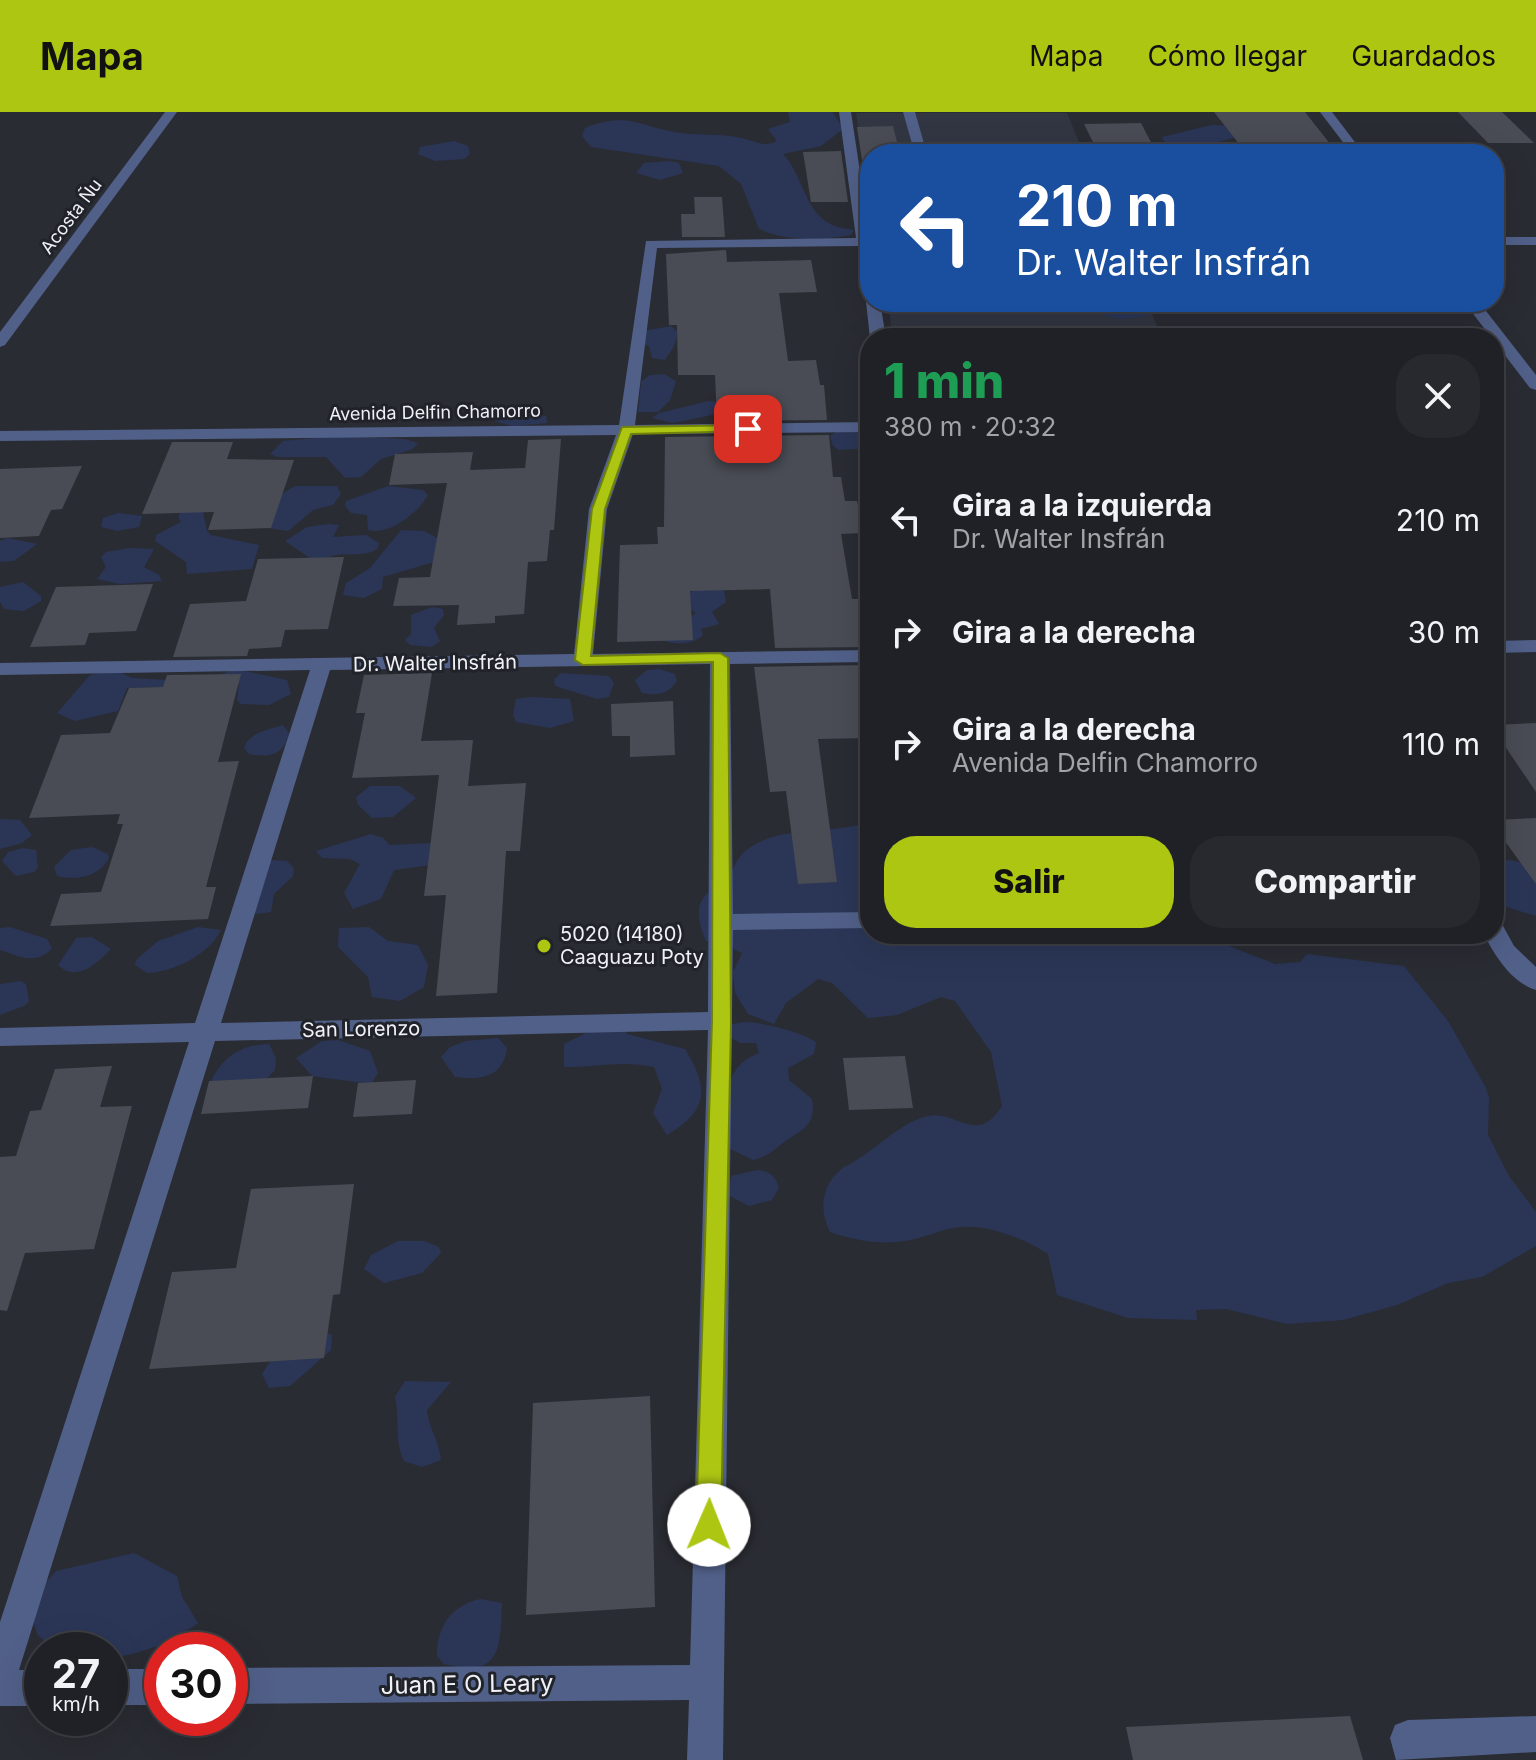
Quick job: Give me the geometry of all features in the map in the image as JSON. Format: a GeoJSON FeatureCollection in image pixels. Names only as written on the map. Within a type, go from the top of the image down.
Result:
{"type":"FeatureCollection","features":[{"type":"Feature","properties":{"kind":"street","name":"Acosta Ñu"},"geometry":{"type":"LineString","coordinates":[[0,342],[171,112]]}},
{"type":"Feature","properties":{"kind":"street"},"geometry":{"type":"LineString","coordinates":[[845,112],[860,220]]}},
{"type":"Feature","properties":{"kind":"street"},"geometry":{"type":"LineString","coordinates":[[909,112],[918,144]]}},
{"type":"Feature","properties":{"kind":"street"},"geometry":{"type":"LineString","coordinates":[[1326,112],[1350,144]]}},
{"type":"Feature","properties":{"kind":"street"},"geometry":{"type":"LineString","coordinates":[[1504,241],[1536,241]]}},
{"type":"Feature","properties":{"kind":"street"},"geometry":{"type":"LineString","coordinates":[[583,660],[598,509],[626,430],[651,244],[860,242]]}},
{"type":"Feature","properties":{"kind":"street"},"geometry":{"type":"LineString","coordinates":[[1479,312],[1491,328]]}},
{"type":"Feature","properties":{"kind":"street"},"geometry":{"type":"LineString","coordinates":[[1504,344],[1536,385]]}},
{"type":"Feature","properties":{"kind":"street","name":"Avenida Delfin Chamorro"},"geometry":{"type":"LineString","coordinates":[[0,436],[860,427]]}},
{"type":"Feature","properties":{"kind":"street"},"geometry":{"type":"LineString","coordinates":[[1504,647],[1536,646]]}},
{"type":"Feature","properties":{"kind":"street","name":"Dr. Walter Insfrán"},"geometry":{"type":"LineString","coordinates":[[0,669],[860,656]]}},
{"type":"Feature","properties":{"kind":"street"},"geometry":{"type":"LineString","coordinates":[[705,1760],[721,1021],[720,658]]}},
{"type":"Feature","properties":{"kind":"street"},"geometry":{"type":"LineString","coordinates":[[0,1676],[322,665]]}},
{"type":"Feature","properties":{"kind":"street"},"geometry":{"type":"LineString","coordinates":[[721,922],[860,920]]}},
{"type":"Feature","properties":{"kind":"street"},"geometry":{"type":"LineString","coordinates":[[1501,944],[1504,951],[1536,981]]}},
{"type":"Feature","properties":{"kind":"street","name":"San Lorenzo"},"geometry":{"type":"LineString","coordinates":[[0,1037],[721,1021]]}},
{"type":"Feature","properties":{"kind":"street","name":"Juan E O Leary"},"geometry":{"type":"LineString","coordinates":[[248,1686],[705,1682]]}},
{"type":"Feature","properties":{"kind":"street"},"geometry":{"type":"LineString","coordinates":[[0,1688],[24,1688]]}},
{"type":"Feature","properties":{"kind":"street"},"geometry":{"type":"LineString","coordinates":[[1414,1760],[1408,1738],[1536,1734]]}},
{"type":"Feature","properties":{"kind":"shaded area"},"geometry":{"type":"Polygon","coordinates":[[[788,112],[833,112],[843,129],[821,146],[783,154],[817,213],[835,226],[854,230],[851,235],[804,239],[759,229],[741,184],[719,166],[591,147],[582,136],[585,128],[622,120],[674,132],[733,136],[768,144],[777,141],[768,129],[790,122],[788,112]]]}},
{"type":"Feature","properties":{"kind":"shaded area"},"geometry":{"type":"Polygon","coordinates":[[[856,113],[1067,113],[1080,144],[861,144],[856,113]]]}},
{"type":"Feature","properties":{"kind":"shaded area"},"geometry":{"type":"Polygon","coordinates":[[[1212,125],[1242,126],[1237,137],[1215,143],[1217,144],[1166,144],[1162,137],[1212,125]]]}},
{"type":"Feature","properties":{"kind":"shaded area"},"geometry":{"type":"Polygon","coordinates":[[[454,141],[468,146],[470,154],[464,159],[435,161],[418,154],[420,147],[454,141]]]}},
{"type":"Feature","properties":{"kind":"shaded area"},"geometry":{"type":"Polygon","coordinates":[[[644,163],[679,163],[683,173],[660,180],[636,173],[644,163]]]}},
{"type":"Feature","properties":{"kind":"shaded area"},"geometry":{"type":"Polygon","coordinates":[[[889,312],[1151,312],[1158,328],[892,328],[889,312]]]}},
{"type":"Feature","properties":{"kind":"shaded area"},"geometry":{"type":"Polygon","coordinates":[[[1098,312],[1156,312],[1131,318],[1107,317],[1098,312]]]}},
{"type":"Feature","properties":{"kind":"shaded area"},"geometry":{"type":"Polygon","coordinates":[[[671,326],[677,331],[672,350],[665,360],[652,358],[649,346],[642,344],[644,331],[671,326]]]}},
{"type":"Feature","properties":{"kind":"shaded area"},"geometry":{"type":"Polygon","coordinates":[[[664,374],[676,381],[670,400],[658,412],[638,412],[641,382],[650,375],[664,374]]]}},
{"type":"Feature","properties":{"kind":"shaded area"},"geometry":{"type":"Polygon","coordinates":[[[709,401],[718,402],[717,414],[673,423],[652,418],[659,413],[709,401]]]}},
{"type":"Feature","properties":{"kind":"shaded area"},"geometry":{"type":"Polygon","coordinates":[[[526,411],[546,416],[547,423],[513,426],[494,421],[506,414],[526,411]]]}},
{"type":"Feature","properties":{"kind":"shaded area"},"geometry":{"type":"Polygon","coordinates":[[[860,430],[860,449],[839,450],[833,446],[830,436],[836,432],[860,430]]]}},
{"type":"Feature","properties":{"kind":"shaded area"},"geometry":{"type":"Polygon","coordinates":[[[336,436],[404,439],[418,443],[413,449],[381,459],[361,477],[345,478],[326,457],[277,457],[270,454],[283,441],[336,436]]]}},
{"type":"Feature","properties":{"kind":"shaded area"},"geometry":{"type":"Polygon","coordinates":[[[296,486],[337,486],[341,494],[333,505],[313,510],[288,531],[268,528],[275,502],[296,486]]]}},
{"type":"Feature","properties":{"kind":"shaded area"},"geometry":{"type":"Polygon","coordinates":[[[388,486],[423,490],[428,495],[402,522],[385,530],[368,530],[367,515],[351,513],[345,506],[346,501],[388,486]]]}},
{"type":"Feature","properties":{"kind":"shaded area"},"geometry":{"type":"Polygon","coordinates":[[[202,507],[207,531],[211,535],[259,545],[252,569],[187,574],[186,562],[155,541],[156,535],[181,522],[178,517],[181,511],[202,507]]]}},
{"type":"Feature","properties":{"kind":"shaded area"},"geometry":{"type":"Polygon","coordinates":[[[118,513],[142,516],[139,527],[117,531],[101,527],[103,518],[118,513]]]}},
{"type":"Feature","properties":{"kind":"shaded area"},"geometry":{"type":"Polygon","coordinates":[[[339,525],[333,537],[366,535],[379,543],[378,548],[364,554],[333,556],[320,565],[285,541],[307,527],[339,525]]]}},
{"type":"Feature","properties":{"kind":"shaded area"},"geometry":{"type":"Polygon","coordinates":[[[401,530],[424,531],[458,549],[444,559],[383,577],[382,589],[364,598],[343,595],[346,583],[370,568],[401,530]]]}},
{"type":"Feature","properties":{"kind":"shaded area"},"geometry":{"type":"Polygon","coordinates":[[[7,538],[37,544],[14,561],[0,562],[0,541],[7,538]]]}},
{"type":"Feature","properties":{"kind":"shaded area"},"geometry":{"type":"Polygon","coordinates":[[[129,548],[154,549],[144,567],[159,575],[162,581],[120,584],[97,579],[106,567],[101,557],[106,552],[129,548]]]}},
{"type":"Feature","properties":{"kind":"shaded area"},"geometry":{"type":"Polygon","coordinates":[[[23,582],[41,596],[41,601],[24,611],[4,609],[0,602],[0,587],[23,582]]]}},
{"type":"Feature","properties":{"kind":"shaded area"},"geometry":{"type":"Polygon","coordinates":[[[724,589],[726,602],[712,612],[719,624],[701,629],[703,635],[689,642],[662,640],[696,613],[689,608],[689,592],[724,589]]]}},
{"type":"Feature","properties":{"kind":"shaded area"},"geometry":{"type":"Polygon","coordinates":[[[432,607],[443,609],[444,615],[434,628],[440,641],[432,647],[410,645],[405,640],[411,634],[411,615],[432,607]]]}},
{"type":"Feature","properties":{"kind":"shaded area"},"geometry":{"type":"Polygon","coordinates":[[[235,669],[287,680],[291,694],[269,705],[241,704],[237,700],[239,684],[212,678],[235,669]]]}},
{"type":"Feature","properties":{"kind":"shaded area"},"geometry":{"type":"Polygon","coordinates":[[[659,669],[675,674],[677,681],[662,693],[642,693],[635,680],[647,670],[659,669]]]}},
{"type":"Feature","properties":{"kind":"shaded area"},"geometry":{"type":"Polygon","coordinates":[[[115,670],[132,678],[168,680],[168,687],[127,688],[118,711],[75,721],[57,713],[90,675],[115,670]]]}},
{"type":"Feature","properties":{"kind":"shaded area"},"geometry":{"type":"Polygon","coordinates":[[[561,673],[609,676],[614,683],[609,697],[597,699],[555,686],[554,680],[561,673]]]}},
{"type":"Feature","properties":{"kind":"shaded area"},"geometry":{"type":"Polygon","coordinates":[[[516,699],[570,699],[574,721],[550,728],[516,722],[513,715],[516,699]]]}},
{"type":"Feature","properties":{"kind":"shaded area"},"geometry":{"type":"Polygon","coordinates":[[[283,725],[289,733],[287,740],[275,753],[263,756],[249,754],[244,748],[255,735],[283,725]]]}},
{"type":"Feature","properties":{"kind":"shaded area"},"geometry":{"type":"Polygon","coordinates":[[[370,786],[400,786],[416,798],[393,817],[372,818],[358,805],[356,797],[370,786]]]}},
{"type":"Feature","properties":{"kind":"shaded area"},"geometry":{"type":"Polygon","coordinates":[[[0,819],[20,820],[32,835],[22,843],[0,849],[0,819]]]}},
{"type":"Feature","properties":{"kind":"shaded area"},"geometry":{"type":"Polygon","coordinates":[[[860,825],[860,944],[1224,944],[1275,964],[1300,962],[1307,954],[1404,966],[1448,1021],[1485,1086],[1489,1098],[1488,1135],[1509,1176],[1536,1212],[1536,1246],[1482,1277],[1448,1283],[1397,1305],[1343,1320],[1287,1324],[1226,1309],[1196,1310],[1197,1320],[1128,1318],[1057,1295],[1048,1254],[1027,1242],[990,1229],[953,1228],[910,1240],[885,1242],[830,1232],[824,1214],[824,1196],[831,1181],[844,1167],[913,1121],[935,1115],[965,1124],[983,1124],[1002,1106],[991,1052],[955,1001],[941,997],[897,1015],[868,1018],[832,983],[818,979],[786,1003],[774,1024],[748,1014],[735,993],[733,972],[742,953],[718,942],[706,941],[699,914],[703,899],[725,885],[741,855],[749,848],[776,836],[860,825]]]}},
{"type":"Feature","properties":{"kind":"shaded area"},"geometry":{"type":"Polygon","coordinates":[[[371,834],[383,838],[390,845],[433,843],[431,865],[394,870],[381,899],[353,909],[344,893],[360,864],[350,859],[322,858],[316,851],[371,834]]]}},
{"type":"Feature","properties":{"kind":"shaded area"},"geometry":{"type":"Polygon","coordinates":[[[92,847],[108,854],[109,858],[99,870],[79,878],[57,876],[54,867],[71,850],[92,847]]]}},
{"type":"Feature","properties":{"kind":"shaded area"},"geometry":{"type":"Polygon","coordinates":[[[23,848],[36,850],[38,867],[34,872],[16,876],[2,861],[8,852],[23,848]]]}},
{"type":"Feature","properties":{"kind":"shaded area"},"geometry":{"type":"Polygon","coordinates":[[[273,860],[287,861],[294,868],[293,876],[274,894],[271,912],[256,914],[247,910],[259,865],[273,860]]]}},
{"type":"Feature","properties":{"kind":"shaded area"},"geometry":{"type":"Polygon","coordinates":[[[1504,860],[1525,863],[1536,873],[1533,879],[1536,884],[1536,916],[1504,906],[1504,860]]]}},
{"type":"Feature","properties":{"kind":"shaded area"},"geometry":{"type":"Polygon","coordinates":[[[10,927],[47,939],[52,948],[34,958],[0,950],[0,928],[10,927]]]}},
{"type":"Feature","properties":{"kind":"shaded area"},"geometry":{"type":"Polygon","coordinates":[[[198,927],[221,930],[199,954],[179,966],[157,972],[147,973],[135,965],[136,960],[158,941],[198,927]]]}},
{"type":"Feature","properties":{"kind":"shaded area"},"geometry":{"type":"Polygon","coordinates":[[[369,927],[388,941],[418,945],[428,965],[424,987],[400,1001],[372,997],[368,977],[338,947],[339,928],[369,927]]]}},
{"type":"Feature","properties":{"kind":"shaded area"},"geometry":{"type":"Polygon","coordinates":[[[92,937],[111,949],[93,965],[79,972],[65,970],[58,965],[76,938],[92,937]]]}},
{"type":"Feature","properties":{"kind":"shaded area"},"geometry":{"type":"Polygon","coordinates":[[[21,981],[26,984],[29,1001],[0,1015],[0,984],[21,981]]]}},
{"type":"Feature","properties":{"kind":"shaded area"},"geometry":{"type":"Polygon","coordinates":[[[744,1022],[781,1028],[816,1042],[814,1054],[788,1068],[789,1080],[812,1099],[811,1120],[772,1152],[753,1160],[726,1147],[726,1105],[731,1080],[746,1060],[759,1053],[756,1043],[740,1043],[728,1036],[728,1025],[744,1022]]]}},
{"type":"Feature","properties":{"kind":"shaded area"},"geometry":{"type":"Polygon","coordinates":[[[592,1030],[625,1030],[627,1034],[685,1049],[701,1087],[701,1098],[691,1117],[667,1135],[653,1113],[662,1089],[654,1067],[620,1064],[564,1067],[564,1044],[592,1030]]]}},
{"type":"Feature","properties":{"kind":"shaded area"},"geometry":{"type":"Polygon","coordinates":[[[498,1038],[507,1048],[505,1058],[501,1066],[489,1075],[455,1077],[441,1057],[450,1047],[466,1041],[498,1038]]]}},
{"type":"Feature","properties":{"kind":"shaded area"},"geometry":{"type":"Polygon","coordinates":[[[338,1040],[370,1051],[378,1073],[371,1084],[312,1076],[296,1058],[322,1041],[338,1040]]]}},
{"type":"Feature","properties":{"kind":"shaded area"},"geometry":{"type":"Polygon","coordinates":[[[269,1044],[276,1058],[275,1070],[264,1081],[210,1084],[220,1066],[233,1054],[269,1044]]]}},
{"type":"Feature","properties":{"kind":"shaded area"},"geometry":{"type":"Polygon","coordinates":[[[757,1170],[768,1173],[776,1180],[779,1188],[772,1200],[749,1206],[728,1195],[731,1176],[757,1170]]]}},
{"type":"Feature","properties":{"kind":"shaded area"},"geometry":{"type":"Polygon","coordinates":[[[398,1241],[424,1241],[439,1247],[441,1253],[422,1273],[384,1283],[364,1269],[371,1255],[398,1241]]]}},
{"type":"Feature","properties":{"kind":"shaded area"},"geometry":{"type":"Polygon","coordinates":[[[317,1329],[332,1335],[331,1350],[290,1386],[269,1388],[262,1374],[283,1342],[317,1329]]]}},
{"type":"Feature","properties":{"kind":"shaded area"},"geometry":{"type":"Polygon","coordinates":[[[405,1381],[451,1382],[427,1410],[441,1460],[422,1467],[404,1461],[399,1445],[395,1397],[405,1381]]]}},
{"type":"Feature","properties":{"kind":"shaded area"},"geometry":{"type":"Polygon","coordinates":[[[134,1553],[177,1576],[182,1597],[198,1623],[183,1632],[144,1632],[144,1650],[128,1654],[128,1632],[36,1632],[28,1603],[56,1571],[134,1553]]]}},
{"type":"Feature","properties":{"kind":"shaded area"},"geometry":{"type":"Polygon","coordinates":[[[480,1599],[502,1603],[500,1634],[494,1656],[477,1667],[444,1664],[437,1656],[443,1627],[454,1612],[480,1599]]]}},
{"type":"Feature","properties":{"kind":"building"},"geometry":{"type":"Polygon","coordinates":[[[1214,112],[1305,112],[1330,144],[1239,144],[1214,112]]]}},
{"type":"Feature","properties":{"kind":"building"},"geometry":{"type":"Polygon","coordinates":[[[1458,112],[1502,112],[1534,143],[1488,143],[1458,112]]]}},
{"type":"Feature","properties":{"kind":"building"},"geometry":{"type":"Polygon","coordinates":[[[1141,123],[1152,144],[1094,144],[1084,124],[1141,123]]]}},
{"type":"Feature","properties":{"kind":"building"},"geometry":{"type":"Polygon","coordinates":[[[893,126],[898,144],[860,144],[860,147],[857,127],[893,126]]]}},
{"type":"Feature","properties":{"kind":"building"},"geometry":{"type":"Polygon","coordinates":[[[841,151],[848,202],[811,202],[803,152],[841,151]]]}},
{"type":"Feature","properties":{"kind":"building"},"geometry":{"type":"Polygon","coordinates":[[[694,197],[722,197],[725,237],[682,237],[681,214],[695,214],[694,197]]]}},
{"type":"Feature","properties":{"kind":"building"},"geometry":{"type":"Polygon","coordinates":[[[726,250],[727,262],[811,260],[817,292],[779,293],[788,361],[816,360],[820,385],[824,385],[827,420],[717,421],[715,375],[678,375],[677,325],[669,325],[666,254],[726,250]]]}},
{"type":"Feature","properties":{"kind":"building"},"geometry":{"type":"Polygon","coordinates":[[[829,435],[833,477],[841,477],[845,501],[857,501],[860,515],[860,533],[841,534],[852,599],[860,599],[860,647],[775,648],[770,589],[690,591],[693,640],[617,642],[620,545],[658,544],[657,527],[664,527],[665,437],[829,435]]]}},
{"type":"Feature","properties":{"kind":"building"},"geometry":{"type":"Polygon","coordinates":[[[561,439],[554,530],[550,530],[547,561],[528,562],[524,614],[495,616],[495,623],[457,625],[459,605],[393,606],[399,578],[430,577],[447,483],[389,485],[395,454],[473,452],[470,470],[525,468],[528,440],[561,439]]]}},
{"type":"Feature","properties":{"kind":"building"},"geometry":{"type":"Polygon","coordinates":[[[172,442],[233,442],[227,459],[294,460],[271,528],[208,530],[214,512],[142,514],[172,442]]]}},
{"type":"Feature","properties":{"kind":"building"},"geometry":{"type":"Polygon","coordinates":[[[82,466],[62,509],[51,510],[39,536],[0,538],[0,469],[82,466]]]}},
{"type":"Feature","properties":{"kind":"building"},"geometry":{"type":"Polygon","coordinates":[[[344,557],[328,629],[285,630],[281,647],[249,649],[247,656],[173,657],[190,604],[246,601],[258,559],[344,557]]]}},
{"type":"Feature","properties":{"kind":"building"},"geometry":{"type":"Polygon","coordinates":[[[153,584],[136,631],[89,633],[85,645],[30,647],[56,587],[153,584]]]}},
{"type":"Feature","properties":{"kind":"building"},"geometry":{"type":"Polygon","coordinates":[[[860,665],[860,738],[818,739],[837,882],[798,884],[786,791],[770,792],[754,667],[860,665]]]}},
{"type":"Feature","properties":{"kind":"building"},"geometry":{"type":"Polygon","coordinates":[[[432,673],[421,741],[473,740],[468,786],[526,783],[520,851],[506,851],[497,993],[436,996],[446,895],[424,896],[439,775],[352,778],[365,713],[356,713],[364,675],[432,673]]]}},
{"type":"Feature","properties":{"kind":"building"},"geometry":{"type":"Polygon","coordinates":[[[241,674],[218,762],[239,761],[206,887],[216,887],[208,919],[50,926],[61,894],[101,892],[123,824],[117,824],[120,814],[29,818],[61,735],[110,733],[129,688],[163,687],[167,675],[241,674]]]}},
{"type":"Feature","properties":{"kind":"building"},"geometry":{"type":"Polygon","coordinates":[[[673,701],[675,755],[630,757],[630,736],[612,736],[611,704],[673,701]]]}},
{"type":"Feature","properties":{"kind":"building"},"geometry":{"type":"Polygon","coordinates":[[[1536,723],[1536,792],[1504,745],[1504,725],[1536,723]]]}},
{"type":"Feature","properties":{"kind":"building"},"geometry":{"type":"Polygon","coordinates":[[[1536,818],[1536,884],[1504,840],[1504,820],[1536,818]]]}},
{"type":"Feature","properties":{"kind":"building"},"geometry":{"type":"Polygon","coordinates":[[[905,1056],[913,1108],[849,1110],[843,1058],[905,1056]]]}},
{"type":"Feature","properties":{"kind":"building"},"geometry":{"type":"Polygon","coordinates":[[[112,1066],[100,1107],[132,1106],[94,1249],[25,1253],[7,1311],[0,1310],[0,1157],[16,1156],[30,1111],[41,1110],[55,1069],[112,1066]]]}},
{"type":"Feature","properties":{"kind":"building"},"geometry":{"type":"Polygon","coordinates":[[[313,1076],[308,1108],[201,1114],[209,1081],[313,1076]]]}},
{"type":"Feature","properties":{"kind":"building"},"geometry":{"type":"Polygon","coordinates":[[[416,1080],[412,1114],[353,1117],[358,1083],[416,1080]]]}},
{"type":"Feature","properties":{"kind":"building"},"geometry":{"type":"Polygon","coordinates":[[[354,1184],[340,1294],[333,1295],[324,1358],[149,1369],[172,1272],[236,1268],[251,1189],[354,1184]]]}},
{"type":"Feature","properties":{"kind":"building"},"geometry":{"type":"Polygon","coordinates":[[[650,1396],[655,1607],[526,1615],[533,1403],[650,1396]]]}},
{"type":"Feature","properties":{"kind":"building"},"geometry":{"type":"Polygon","coordinates":[[[1350,1716],[1363,1760],[1133,1760],[1126,1727],[1350,1716]]]}},
{"type":"Feature","properties":{"kind":"place","name":"5020 (14180) Caaguazu Poty"},"geometry":{"type":"Point","coordinates":[544,946]}},
{"type":"Feature","properties":{"kind":"route"},"geometry":{"type":"LineString","coordinates":[[709,1525],[721,1021],[720,658],[583,660],[598,509],[626,430],[748,429]]}}]}
